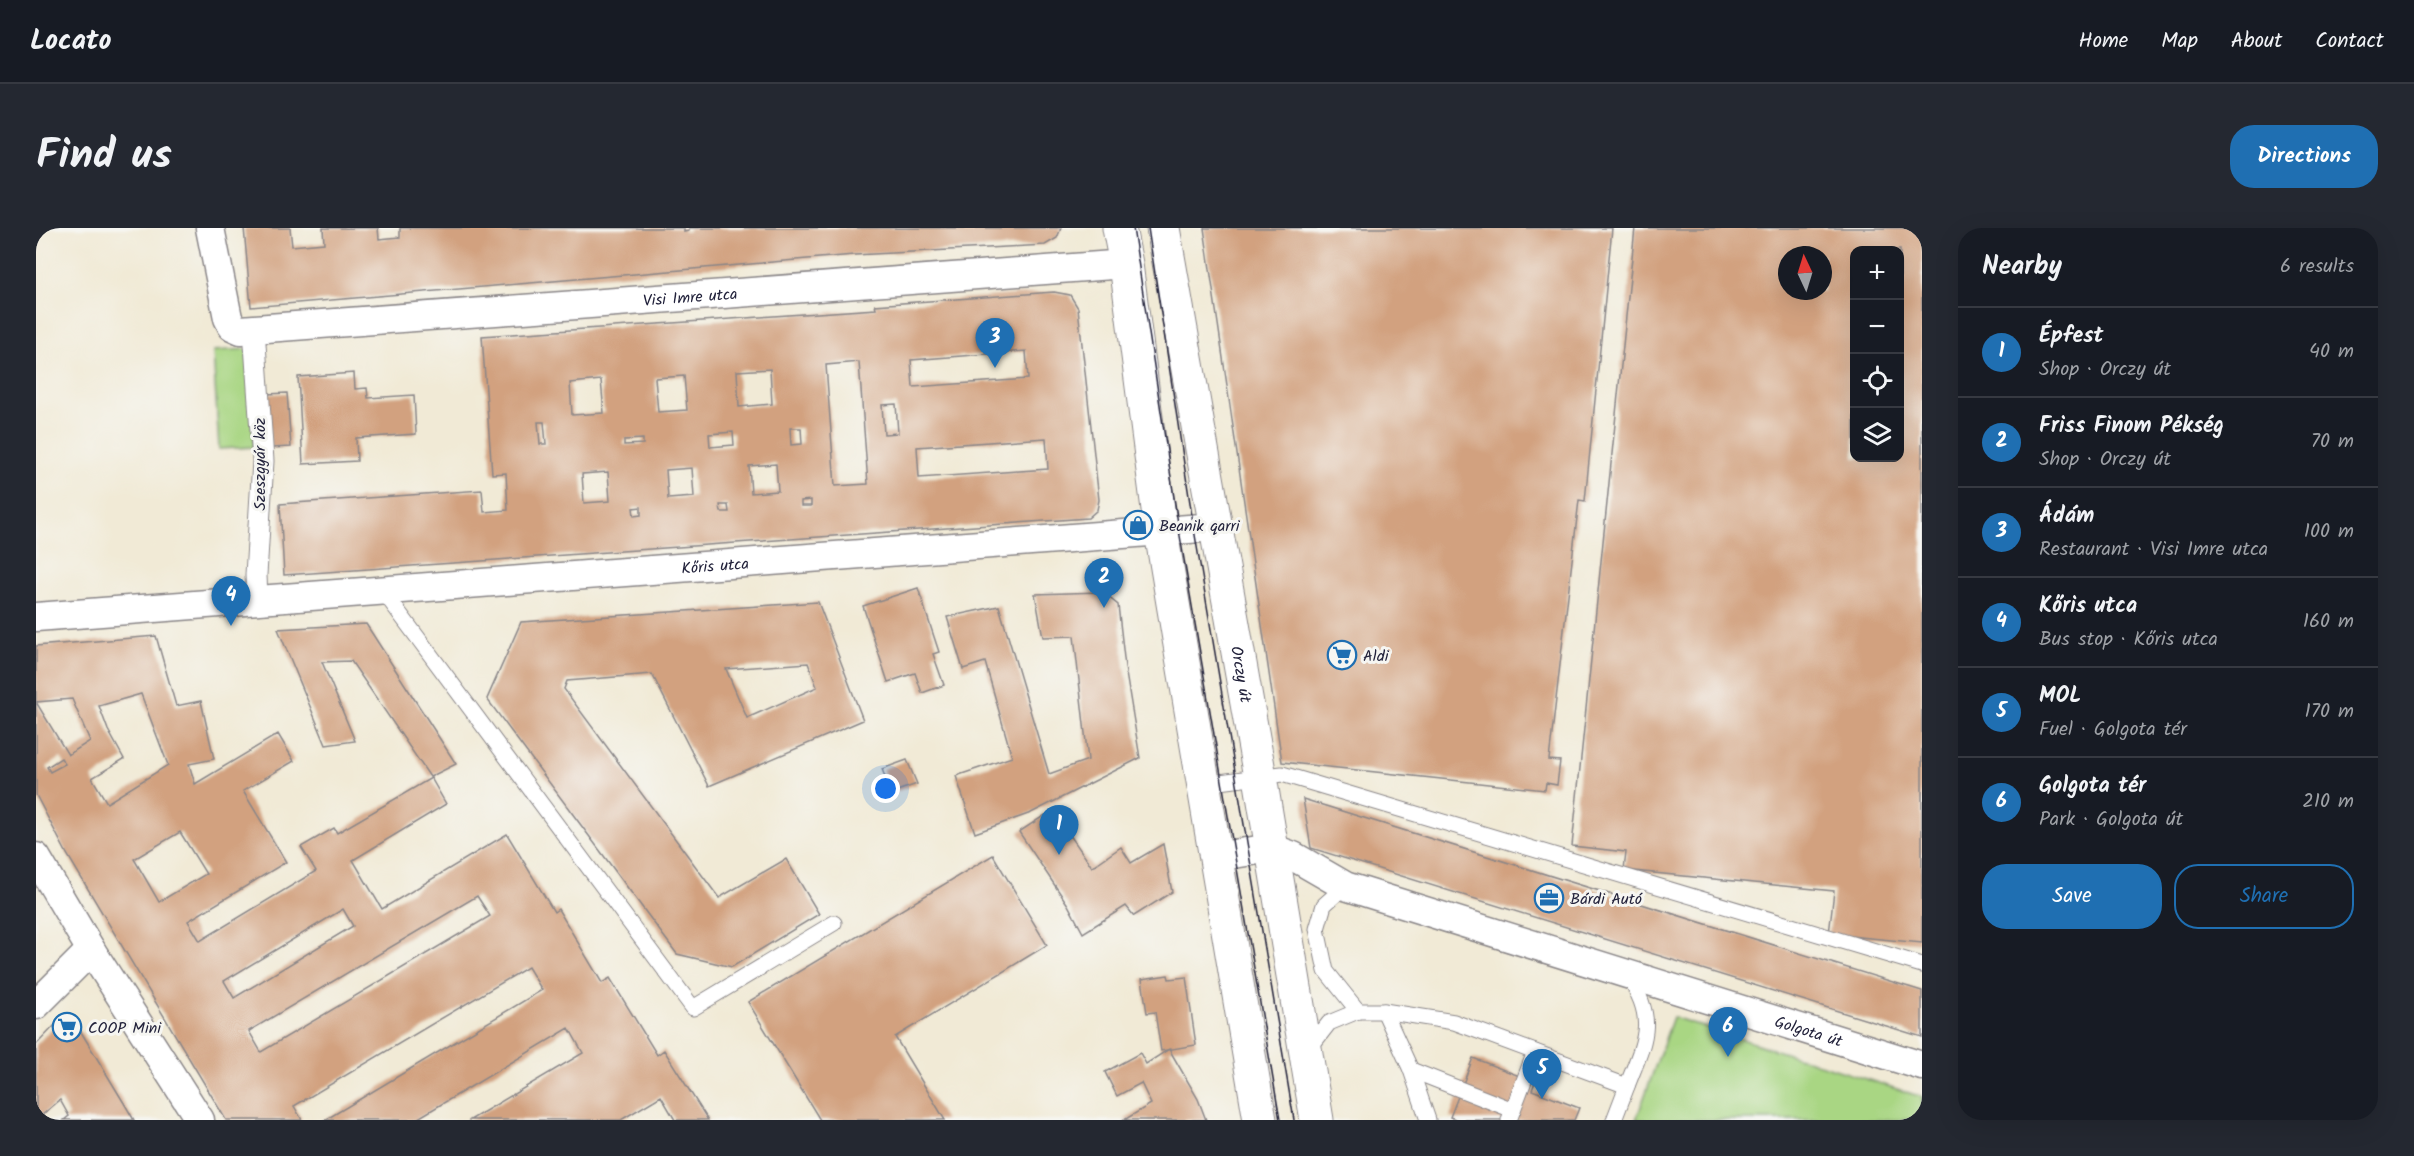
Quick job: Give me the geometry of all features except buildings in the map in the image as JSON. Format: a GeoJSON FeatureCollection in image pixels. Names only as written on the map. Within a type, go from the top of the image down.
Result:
{"type":"FeatureCollection","features":[{"type":"Feature","properties":{"kind":"street"},"geometry":{"type":"LineString","coordinates":[[210,228],[228,318],[232,326],[242,330],[254,329]]}},
{"type":"Feature","properties":{"kind":"street"},"geometry":{"type":"LineString","coordinates":[[1119,228],[1126,264],[1161,532],[1260,1120]]}},
{"type":"Feature","properties":{"kind":"street","name":"Orczy út"},"geometry":{"type":"LineString","coordinates":[[1163,228],[1260,777],[1317,1120]]}},
{"type":"Feature","properties":{"kind":"street","name":"Visi Imre utca"},"geometry":{"type":"LineString","coordinates":[[254,329],[1126,264]]}},
{"type":"Feature","properties":{"kind":"street","name":"Szeszgyár köz"},"geometry":{"type":"LineString","coordinates":[[254,329],[262,461],[256,575],[257,600]]}},
{"type":"Feature","properties":{"kind":"street","name":"Kőris utca"},"geometry":{"type":"LineString","coordinates":[[36,617],[1215,527]]}},
{"type":"Feature","properties":{"kind":"street"},"geometry":{"type":"LineString","coordinates":[[1215,856],[1271,848]]}},
{"type":"Feature","properties":{"kind":"street","name":"Golgota út"},"geometry":{"type":"LineString","coordinates":[[1271,848],[1293,856],[1345,886],[1922,1066]]}},
{"type":"Feature","properties":{"kind":"street"},"geometry":{"type":"LineString","coordinates":[[36,857],[200,1120]]}},
{"type":"Feature","properties":{"kind":"street"},"geometry":{"type":"LineString","coordinates":[[36,1005],[92,950]]}},
{"type":"Feature","properties":{"kind":"lane"},"geometry":{"type":"LineString","coordinates":[[383,591],[693,1008],[834,923]]}},
{"type":"Feature","properties":{"kind":"lane"},"geometry":{"type":"LineString","coordinates":[[1204,784],[1282,774],[1922,965]]}},
{"type":"Feature","properties":{"kind":"lane"},"geometry":{"type":"LineString","coordinates":[[1345,886],[1324,905],[1317,929],[1326,971],[1358,1011]]}},
{"type":"Feature","properties":{"kind":"lane"},"geometry":{"type":"LineString","coordinates":[[1614,1120],[1645,1037],[1646,1011],[1640,994],[1627,974]]}},
{"type":"Feature","properties":{"kind":"lane"},"geometry":{"type":"LineString","coordinates":[[1306,1053],[1329,1023],[1358,1011],[1384,1011],[1454,1022],[1627,1086]]}},
{"type":"Feature","properties":{"kind":"lane"},"geometry":{"type":"LineString","coordinates":[[1384,1011],[1411,1070],[1428,1120]]}},
{"type":"Feature","properties":{"kind":"lane"},"geometry":{"type":"LineString","coordinates":[[1411,1070],[1511,1115],[1535,1052]]}},
{"type":"Feature","properties":{"kind":"green space"},"geometry":{"type":"Polygon","coordinates":[[[248,349],[254,447],[219,449],[213,351],[248,349]]]}},
{"type":"Feature","properties":{"kind":"green space"},"geometry":{"type":"Polygon","coordinates":[[[1673,1017],[1922,1097],[1922,1120],[1636,1120],[1673,1017]]]}},
{"type":"Feature","properties":{"kind":"tram line"},"geometry":{"type":"LineString","coordinates":[[1133,228],[1179,530],[1280,1120]]}},
{"type":"Feature","properties":{"kind":"tram line"},"geometry":{"type":"LineString","coordinates":[[1148,228],[1194,529],[1294,1120]]}},
{"type":"Feature","properties":{"kind":"place","name":"Ádám"},"geometry":{"type":"Point","coordinates":[995,368]}},
{"type":"Feature","properties":{"kind":"place","name":"Beanik qarri"},"geometry":{"type":"Point","coordinates":[1138,525]}},
{"type":"Feature","properties":{"kind":"place","name":"Friss Finom Pékség"},"geometry":{"type":"Point","coordinates":[1104,608]}},
{"type":"Feature","properties":{"kind":"place","name":"Kőris utca"},"geometry":{"type":"Point","coordinates":[231,626]}},
{"type":"Feature","properties":{"kind":"place","name":"Aldi"},"geometry":{"type":"Point","coordinates":[1342,655]}},
{"type":"Feature","properties":{"kind":"place","name":"Épfest"},"geometry":{"type":"Point","coordinates":[1059,855]}},
{"type":"Feature","properties":{"kind":"place","name":"Bárdi Autó"},"geometry":{"type":"Point","coordinates":[1549,898]}},
{"type":"Feature","properties":{"kind":"place","name":"COOP Mini"},"geometry":{"type":"Point","coordinates":[67,1027]}},
{"type":"Feature","properties":{"kind":"place","name":"Golgota tér"},"geometry":{"type":"Point","coordinates":[1728,1057]}},
{"type":"Feature","properties":{"kind":"place","name":"MOL"},"geometry":{"type":"Point","coordinates":[1542,1099]}}]}
